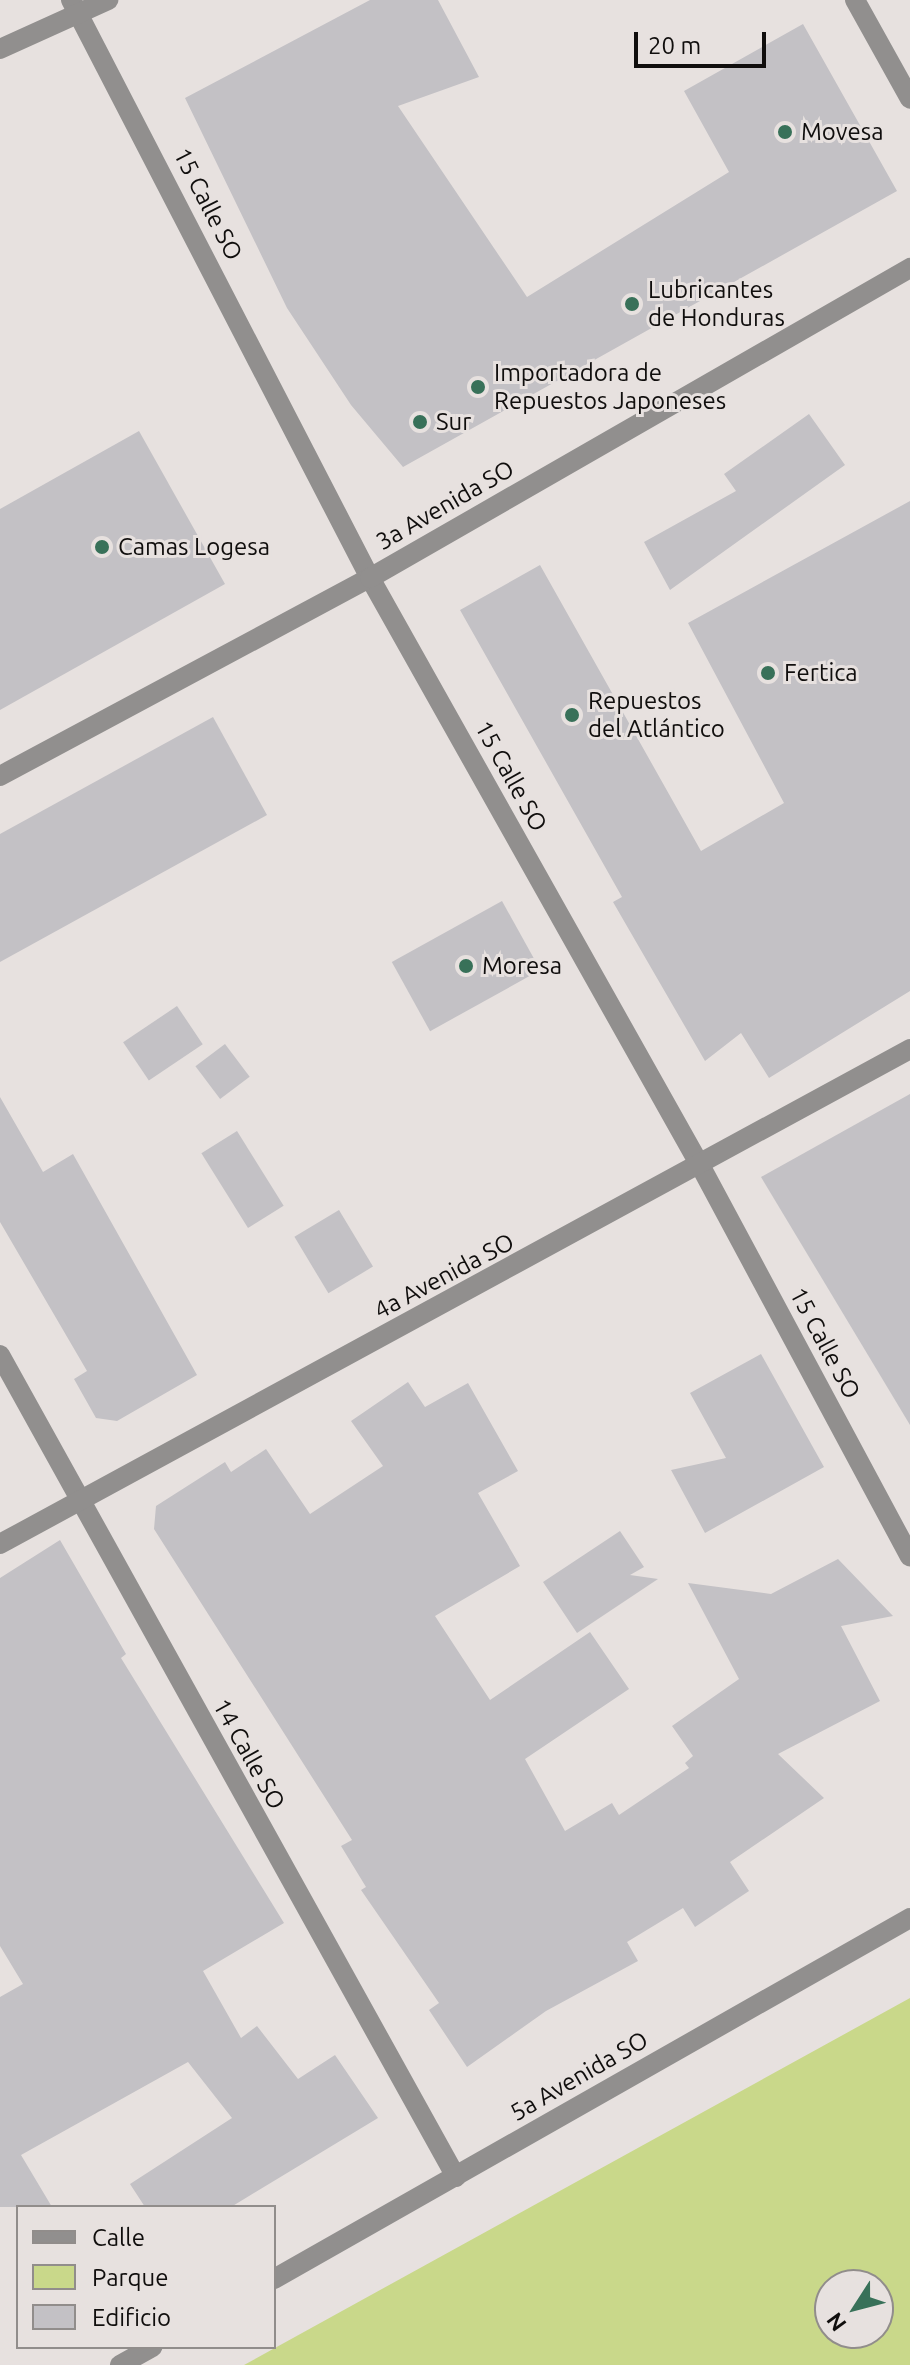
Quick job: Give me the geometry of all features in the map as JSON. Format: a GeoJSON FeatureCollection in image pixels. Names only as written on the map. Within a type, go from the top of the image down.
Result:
{"type":"FeatureCollection","features":[{"type":"Feature","properties":{"kind":"street"},"geometry":{"type":"LineString","coordinates":[[0,49],[75,7],[108,0]]}},
{"type":"Feature","properties":{"kind":"street"},"geometry":{"type":"LineString","coordinates":[[855,0],[910,99]]}},
{"type":"Feature","properties":{"kind":"street","name":"15 Calle SO"},"geometry":{"type":"LineString","coordinates":[[75,7],[370,578],[701,1167],[910,1557]]}},
{"type":"Feature","properties":{"kind":"street","name":"3a Avenida SO"},"geometry":{"type":"LineString","coordinates":[[0,776],[370,578],[910,268]]}},
{"type":"Feature","properties":{"kind":"street","name":"4a Avenida SO"},"geometry":{"type":"LineString","coordinates":[[0,1544],[701,1167],[910,1049]]}},
{"type":"Feature","properties":{"kind":"street","name":"14 Calle SO"},"geometry":{"type":"LineString","coordinates":[[0,1355],[78,1502],[456,2177]]}},
{"type":"Feature","properties":{"kind":"street","name":"5a Avenida SO"},"geometry":{"type":"LineString","coordinates":[[276,2278],[910,1918]]}},
{"type":"Feature","properties":{"kind":"street"},"geometry":{"type":"LineString","coordinates":[[120,2365],[148,2349]]}},
{"type":"Feature","properties":{"kind":"green space"},"geometry":{"type":"Polygon","coordinates":[[[910,1998],[910,2365],[244,2365],[276,2349],[910,1998]]]}},
{"type":"Feature","properties":{"kind":"building"},"geometry":{"type":"Polygon","coordinates":[[[370,0],[438,0],[479,77],[398,106],[527,297],[729,172],[684,91],[803,24],[897,191],[403,467],[351,405],[287,308],[185,98],[370,0]]]}},
{"type":"Feature","properties":{"kind":"building"},"geometry":{"type":"Polygon","coordinates":[[[809,414],[845,465],[670,590],[644,542],[736,491],[724,474],[809,414]]]}},
{"type":"Feature","properties":{"kind":"building","name":"Camas Logesa"},"geometry":{"type":"Polygon","coordinates":[[[139,431],[225,584],[0,710],[0,509],[139,431]]]}},
{"type":"Feature","properties":{"kind":"building"},"geometry":{"type":"Polygon","coordinates":[[[910,501],[910,991],[769,1078],[741,1033],[705,1061],[613,902],[622,897],[460,610],[540,565],[701,851],[784,803],[688,623],[910,501]]]}},
{"type":"Feature","properties":{"kind":"building"},"geometry":{"type":"Polygon","coordinates":[[[213,717],[267,815],[0,962],[0,834],[213,717]]]}},
{"type":"Feature","properties":{"kind":"building","name":"Moresa"},"geometry":{"type":"Polygon","coordinates":[[[502,901],[540,970],[430,1031],[392,962],[502,901]]]}},
{"type":"Feature","properties":{"kind":"building"},"geometry":{"type":"Polygon","coordinates":[[[177,1006],[203,1044],[149,1080],[123,1042],[177,1006]]]}},
{"type":"Feature","properties":{"kind":"building"},"geometry":{"type":"Polygon","coordinates":[[[225,1044],[250,1077],[220,1099],[195,1066],[225,1044]]]}},
{"type":"Feature","properties":{"kind":"building"},"geometry":{"type":"Polygon","coordinates":[[[910,1094],[910,1425],[761,1177],[910,1094]]]}},
{"type":"Feature","properties":{"kind":"building"},"geometry":{"type":"Polygon","coordinates":[[[0,1097],[43,1172],[73,1154],[197,1375],[117,1421],[96,1418],[74,1379],[87,1371],[0,1222],[0,1097]]]}},
{"type":"Feature","properties":{"kind":"building"},"geometry":{"type":"Polygon","coordinates":[[[237,1131],[284,1206],[248,1228],[201,1153],[237,1131]]]}},
{"type":"Feature","properties":{"kind":"building"},"geometry":{"type":"Polygon","coordinates":[[[339,1210],[373,1267],[328,1293],[294,1237],[339,1210]]]}},
{"type":"Feature","properties":{"kind":"building"},"geometry":{"type":"Polygon","coordinates":[[[761,1354],[824,1467],[705,1533],[671,1470],[726,1458],[690,1393],[761,1354]]]}},
{"type":"Feature","properties":{"kind":"building"},"geometry":{"type":"Polygon","coordinates":[[[408,1382],[425,1407],[468,1383],[518,1471],[478,1493],[520,1566],[435,1616],[490,1700],[590,1632],[629,1689],[525,1759],[565,1831],[612,1803],[619,1815],[689,1768],[685,1763],[693,1756],[672,1726],[739,1679],[688,1583],[771,1594],[838,1559],[893,1616],[841,1626],[880,1701],[778,1754],[824,1798],[730,1862],[749,1891],[695,1927],[683,1908],[627,1942],[638,1961],[546,2011],[467,2067],[429,2010],[439,2003],[361,1890],[366,1887],[341,1846],[352,1840],[154,1529],[156,1506],[225,1462],[231,1472],[266,1449],[310,1514],[383,1466],[351,1421],[408,1382]]]}},
{"type":"Feature","properties":{"kind":"building"},"geometry":{"type":"Polygon","coordinates":[[[620,1531],[644,1567],[630,1575],[658,1579],[577,1633],[543,1582],[620,1531]]]}},
{"type":"Feature","properties":{"kind":"building"},"geometry":{"type":"Polygon","coordinates":[[[60,1540],[126,1654],[121,1658],[284,1923],[203,1971],[241,2038],[257,2026],[298,2079],[335,2055],[378,2118],[234,2205],[144,2205],[130,2184],[232,2118],[188,2062],[21,2155],[51,2205],[0,2207],[0,1997],[23,1984],[0,1946],[0,1578],[60,1540]]]}},
{"type":"Feature","properties":{"kind":"place","name":"Movesa"},"geometry":{"type":"Point","coordinates":[785,132]}},
{"type":"Feature","properties":{"kind":"place","name":"Lubricantes de Honduras"},"geometry":{"type":"Point","coordinates":[632,304]}},
{"type":"Feature","properties":{"kind":"place","name":"Importadora de Repuestos Japoneses"},"geometry":{"type":"Point","coordinates":[478,387]}},
{"type":"Feature","properties":{"kind":"place","name":"Sur"},"geometry":{"type":"Point","coordinates":[420,422]}},
{"type":"Feature","properties":{"kind":"place","name":"Camas Logesa"},"geometry":{"type":"Point","coordinates":[102,547]}},
{"type":"Feature","properties":{"kind":"place","name":"Fertica"},"geometry":{"type":"Point","coordinates":[768,673]}},
{"type":"Feature","properties":{"kind":"place","name":"Repuestos del Atlántico"},"geometry":{"type":"Point","coordinates":[572,715]}},
{"type":"Feature","properties":{"kind":"place","name":"Moresa"},"geometry":{"type":"Point","coordinates":[466,966]}}]}
